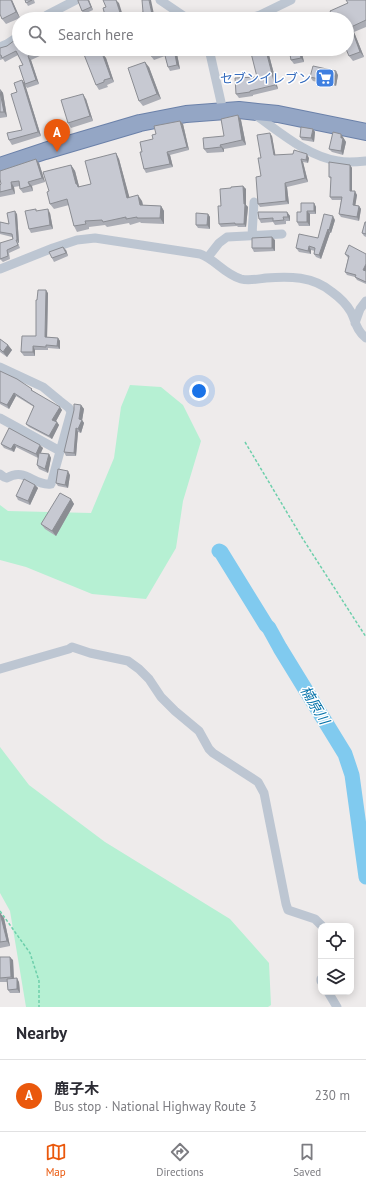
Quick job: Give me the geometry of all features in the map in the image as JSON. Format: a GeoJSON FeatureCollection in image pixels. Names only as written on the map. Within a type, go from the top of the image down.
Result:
{"type":"FeatureCollection","features":[{"type":"Feature","properties":{"kind":"highway"},"geometry":{"type":"LineString","coordinates":[[0,166],[44,151],[140,123],[186,114],[239,110],[278,114],[366,132]]}},
{"type":"Feature","properties":{"kind":"street"},"geometry":{"type":"LineString","coordinates":[[53,12],[76,0]]}},
{"type":"Feature","properties":{"kind":"street"},"geometry":{"type":"LineString","coordinates":[[160,0],[178,12]]}},
{"type":"Feature","properties":{"kind":"street"},"geometry":{"type":"LineString","coordinates":[[266,12],[290,0]]}},
{"type":"Feature","properties":{"kind":"street"},"geometry":{"type":"LineString","coordinates":[[0,47],[12,41]]}},
{"type":"Feature","properties":{"kind":"street"},"geometry":{"type":"LineString","coordinates":[[211,56],[223,111]]}},
{"type":"Feature","properties":{"kind":"street"},"geometry":{"type":"LineString","coordinates":[[257,112],[257,116],[303,148],[321,157],[338,161],[366,161]]}},
{"type":"Feature","properties":{"kind":"street"},"geometry":{"type":"LineString","coordinates":[[252,235],[254,202]]}},
{"type":"Feature","properties":{"kind":"street"},"geometry":{"type":"LineString","coordinates":[[208,257],[219,243],[227,237],[282,234]]}},
{"type":"Feature","properties":{"kind":"street"},"geometry":{"type":"LineString","coordinates":[[0,269],[77,240],[95,238],[200,254],[208,257],[224,271],[243,279],[251,280],[290,277],[308,279],[318,283],[332,291],[351,312],[360,333],[366,338]]}},
{"type":"Feature","properties":{"kind":"street"},"geometry":{"type":"LineString","coordinates":[[355,323],[360,309],[366,301]]}},
{"type":"Feature","properties":{"kind":"street"},"geometry":{"type":"LineString","coordinates":[[0,367],[43,387],[69,408],[71,412],[51,484],[46,484],[19,474],[12,475],[7,478],[0,474]]}},
{"type":"Feature","properties":{"kind":"street"},"geometry":{"type":"LineString","coordinates":[[0,418],[60,452]]}},
{"type":"Feature","properties":{"kind":"street"},"geometry":{"type":"LineString","coordinates":[[0,669],[70,649],[72,647],[90,653],[128,661],[139,669],[149,679],[160,697],[199,731],[213,753],[258,782],[264,793],[288,910],[315,919],[319,923]]}},
{"type":"Feature","properties":{"kind":"street"},"geometry":{"type":"LineString","coordinates":[[330,995],[337,1007]]}},
{"type":"Feature","properties":{"kind":"path"},"geometry":{"type":"LineString","coordinates":[[245,442],[301,536],[366,637]]}},
{"type":"Feature","properties":{"kind":"path"},"geometry":{"type":"LineString","coordinates":[[0,911],[30,953],[39,981],[39,1007]]}},
{"type":"Feature","properties":{"kind":"green space"},"geometry":{"type":"Polygon","coordinates":[[[130,385],[161,387],[183,405],[201,441],[183,501],[176,548],[146,599],[92,594],[26,567],[0,560],[0,505],[8,511],[91,513],[114,458],[121,407],[130,385]]]}},
{"type":"Feature","properties":{"kind":"green space"},"geometry":{"type":"Polygon","coordinates":[[[0,747],[29,785],[105,842],[230,919],[269,963],[271,1005],[268,1007],[26,1007],[10,911],[0,893],[0,747]]]}},
{"type":"Feature","properties":{"kind":"building"},"geometry":{"type":"Polygon","coordinates":[[[0,0],[11,0],[16,12],[12,12],[12,14],[2,19],[0,14],[0,0]]]}},
{"type":"Feature","properties":{"kind":"building"},"geometry":{"type":"Polygon","coordinates":[[[25,0],[32,0],[26,3],[25,0]]]}},
{"type":"Feature","properties":{"kind":"building"},"geometry":{"type":"Polygon","coordinates":[[[78,0],[88,0],[91,7],[82,11],[78,0]]]}},
{"type":"Feature","properties":{"kind":"building"},"geometry":{"type":"Polygon","coordinates":[[[103,0],[116,0],[120,12],[104,12],[103,8],[106,7],[103,0]]]}},
{"type":"Feature","properties":{"kind":"building"},"geometry":{"type":"Polygon","coordinates":[[[142,0],[149,0],[152,12],[143,12],[142,0]]]}},
{"type":"Feature","properties":{"kind":"building"},"geometry":{"type":"Polygon","coordinates":[[[346,0],[366,0],[366,20],[354,26],[354,12],[330,11],[348,3],[346,0]]]}},
{"type":"Feature","properties":{"kind":"building"},"geometry":{"type":"Polygon","coordinates":[[[354,35],[360,52],[354,54],[354,35]]]}},
{"type":"Feature","properties":{"kind":"building"},"geometry":{"type":"Polygon","coordinates":[[[12,42],[12,53],[2,58],[0,55],[0,48],[7,46],[12,42]]]}},
{"type":"Feature","properties":{"kind":"building"},"geometry":{"type":"Polygon","coordinates":[[[18,56],[28,56],[36,80],[25,84],[19,66],[23,65],[18,56]]]}},
{"type":"Feature","properties":{"kind":"building"},"geometry":{"type":"Polygon","coordinates":[[[85,56],[103,56],[111,78],[96,85],[85,56]]]}},
{"type":"Feature","properties":{"kind":"building"},"geometry":{"type":"Polygon","coordinates":[[[165,56],[175,56],[177,65],[168,67],[165,56]]]}},
{"type":"Feature","properties":{"kind":"building"},"geometry":{"type":"Polygon","coordinates":[[[252,56],[267,56],[275,85],[236,94],[235,78],[257,77],[252,56]]]}},
{"type":"Feature","properties":{"kind":"building"},"geometry":{"type":"Polygon","coordinates":[[[290,56],[301,56],[301,58],[291,60],[290,56]]]}},
{"type":"Feature","properties":{"kind":"building"},"geometry":{"type":"Polygon","coordinates":[[[145,62],[157,94],[139,101],[128,68],[145,62]]]}},
{"type":"Feature","properties":{"kind":"building"},"geometry":{"type":"Polygon","coordinates":[[[313,66],[336,71],[333,82],[310,77],[313,66]]]}},
{"type":"Feature","properties":{"kind":"building"},"geometry":{"type":"Polygon","coordinates":[[[22,80],[38,132],[9,140],[7,133],[22,130],[11,94],[17,92],[14,83],[22,80]]]}},
{"type":"Feature","properties":{"kind":"building"},"geometry":{"type":"Polygon","coordinates":[[[0,92],[4,112],[0,112],[0,92]]]}},
{"type":"Feature","properties":{"kind":"building"},"geometry":{"type":"Polygon","coordinates":[[[83,94],[90,116],[68,123],[61,100],[83,94]]]}},
{"type":"Feature","properties":{"kind":"building"},"geometry":{"type":"Polygon","coordinates":[[[238,115],[242,140],[220,145],[221,147],[204,149],[203,138],[224,136],[221,119],[238,115]]]}},
{"type":"Feature","properties":{"kind":"building"},"geometry":{"type":"Polygon","coordinates":[[[180,121],[187,147],[167,152],[170,164],[144,169],[140,152],[142,152],[140,142],[153,139],[152,135],[156,134],[154,126],[180,121]]]}},
{"type":"Feature","properties":{"kind":"building"},"geometry":{"type":"Polygon","coordinates":[[[301,127],[313,129],[311,138],[300,137],[301,127]]]}},
{"type":"Feature","properties":{"kind":"building"},"geometry":{"type":"Polygon","coordinates":[[[333,132],[341,134],[341,138],[343,138],[341,151],[329,149],[333,132]]]}},
{"type":"Feature","properties":{"kind":"building"},"geometry":{"type":"Polygon","coordinates":[[[270,133],[274,155],[293,154],[294,150],[307,154],[306,160],[301,159],[305,178],[285,183],[286,201],[258,204],[256,177],[261,176],[258,158],[261,158],[257,135],[270,133]]]}},
{"type":"Feature","properties":{"kind":"building"},"geometry":{"type":"Polygon","coordinates":[[[116,153],[127,198],[138,195],[140,205],[161,206],[160,218],[137,217],[126,219],[126,217],[103,222],[102,220],[85,221],[86,224],[74,226],[67,199],[50,204],[47,192],[49,191],[43,172],[71,165],[78,187],[91,184],[85,161],[116,153]]]}},
{"type":"Feature","properties":{"kind":"building"},"geometry":{"type":"Polygon","coordinates":[[[36,159],[42,178],[28,182],[30,186],[20,189],[19,181],[11,182],[12,189],[0,192],[0,171],[36,159]]]}},
{"type":"Feature","properties":{"kind":"building"},"geometry":{"type":"Polygon","coordinates":[[[329,162],[350,165],[350,191],[355,191],[353,205],[359,206],[357,217],[339,214],[342,197],[330,197],[331,177],[329,177],[329,162]]]}},
{"type":"Feature","properties":{"kind":"building"},"geometry":{"type":"Polygon","coordinates":[[[243,186],[245,204],[244,224],[219,224],[218,206],[221,206],[220,189],[243,186]]]}},
{"type":"Feature","properties":{"kind":"building"},"geometry":{"type":"Polygon","coordinates":[[[301,203],[314,203],[314,211],[307,211],[307,222],[297,222],[297,212],[301,212],[301,203]]]}},
{"type":"Feature","properties":{"kind":"building"},"geometry":{"type":"Polygon","coordinates":[[[36,209],[36,211],[48,209],[50,225],[29,229],[25,211],[36,209]]]}},
{"type":"Feature","properties":{"kind":"building"},"geometry":{"type":"Polygon","coordinates":[[[15,211],[16,240],[18,245],[7,250],[8,256],[0,259],[0,243],[13,239],[12,234],[0,232],[0,222],[9,224],[7,213],[15,211]]]}},
{"type":"Feature","properties":{"kind":"building"},"geometry":{"type":"Polygon","coordinates":[[[258,212],[287,212],[288,217],[283,217],[284,220],[273,221],[273,218],[259,219],[258,212]]]}},
{"type":"Feature","properties":{"kind":"building"},"geometry":{"type":"Polygon","coordinates":[[[196,213],[208,214],[207,225],[196,225],[196,213]]]}},
{"type":"Feature","properties":{"kind":"building"},"geometry":{"type":"Polygon","coordinates":[[[324,214],[333,216],[319,255],[314,254],[315,248],[309,246],[308,251],[296,248],[299,234],[318,238],[324,214]]]}},
{"type":"Feature","properties":{"kind":"building"},"geometry":{"type":"Polygon","coordinates":[[[366,222],[366,234],[362,233],[366,222]]]}},
{"type":"Feature","properties":{"kind":"building"},"geometry":{"type":"Polygon","coordinates":[[[272,237],[272,248],[252,248],[252,238],[272,237]]]}},
{"type":"Feature","properties":{"kind":"building"},"geometry":{"type":"Polygon","coordinates":[[[349,245],[366,254],[366,264],[363,270],[366,271],[366,282],[355,277],[356,275],[345,272],[349,256],[345,254],[349,245]]]}},
{"type":"Feature","properties":{"kind":"building"},"geometry":{"type":"Polygon","coordinates":[[[63,247],[66,253],[52,258],[49,252],[63,247]]]}},
{"type":"Feature","properties":{"kind":"building"},"geometry":{"type":"Polygon","coordinates":[[[38,290],[46,290],[45,337],[58,338],[57,346],[33,346],[33,352],[21,352],[22,336],[36,336],[36,300],[38,290]]]}},
{"type":"Feature","properties":{"kind":"building"},"geometry":{"type":"Polygon","coordinates":[[[0,339],[8,345],[3,352],[0,349],[0,339]]]}},
{"type":"Feature","properties":{"kind":"building"},"geometry":{"type":"Polygon","coordinates":[[[0,371],[17,379],[32,389],[31,390],[60,407],[52,420],[57,422],[49,436],[26,424],[34,406],[14,393],[7,405],[0,402],[0,371]]]}},
{"type":"Feature","properties":{"kind":"building"},"geometry":{"type":"Polygon","coordinates":[[[74,404],[81,405],[79,419],[82,420],[78,429],[76,428],[74,453],[64,452],[74,410],[74,404]]]}},
{"type":"Feature","properties":{"kind":"building"},"geometry":{"type":"Polygon","coordinates":[[[9,428],[40,445],[36,454],[14,444],[11,449],[1,444],[9,428]]]}},
{"type":"Feature","properties":{"kind":"building"},"geometry":{"type":"Polygon","coordinates":[[[39,453],[49,454],[45,469],[37,465],[39,453]]]}},
{"type":"Feature","properties":{"kind":"building"},"geometry":{"type":"Polygon","coordinates":[[[58,469],[68,471],[65,485],[56,483],[58,469]]]}},
{"type":"Feature","properties":{"kind":"building"},"geometry":{"type":"Polygon","coordinates":[[[24,479],[35,485],[28,501],[16,496],[24,479]]]}},
{"type":"Feature","properties":{"kind":"building"},"geometry":{"type":"Polygon","coordinates":[[[60,493],[71,499],[52,531],[41,524],[60,493]]]}},
{"type":"Feature","properties":{"kind":"building"},"geometry":{"type":"Polygon","coordinates":[[[0,913],[7,941],[0,942],[0,913]]]}},
{"type":"Feature","properties":{"kind":"building"},"geometry":{"type":"Polygon","coordinates":[[[0,957],[10,957],[11,977],[0,978],[0,957]]]}},
{"type":"Feature","properties":{"kind":"building"},"geometry":{"type":"Polygon","coordinates":[[[17,978],[17,989],[8,990],[7,979],[17,978]]]}},
{"type":"Feature","properties":{"kind":"waterway","name":"楠原川"},"geometry":{"type":"LineString","coordinates":[[219,551],[269,628],[345,754],[352,775],[366,877]]}},
{"type":"Feature","properties":{"kind":"place","name":"セブンイレブン"},"geometry":{"type":"Point","coordinates":[325,78]}},
{"type":"Feature","properties":{"kind":"place","name":"鹿子木"},"geometry":{"type":"Point","coordinates":[57,152]}}]}
